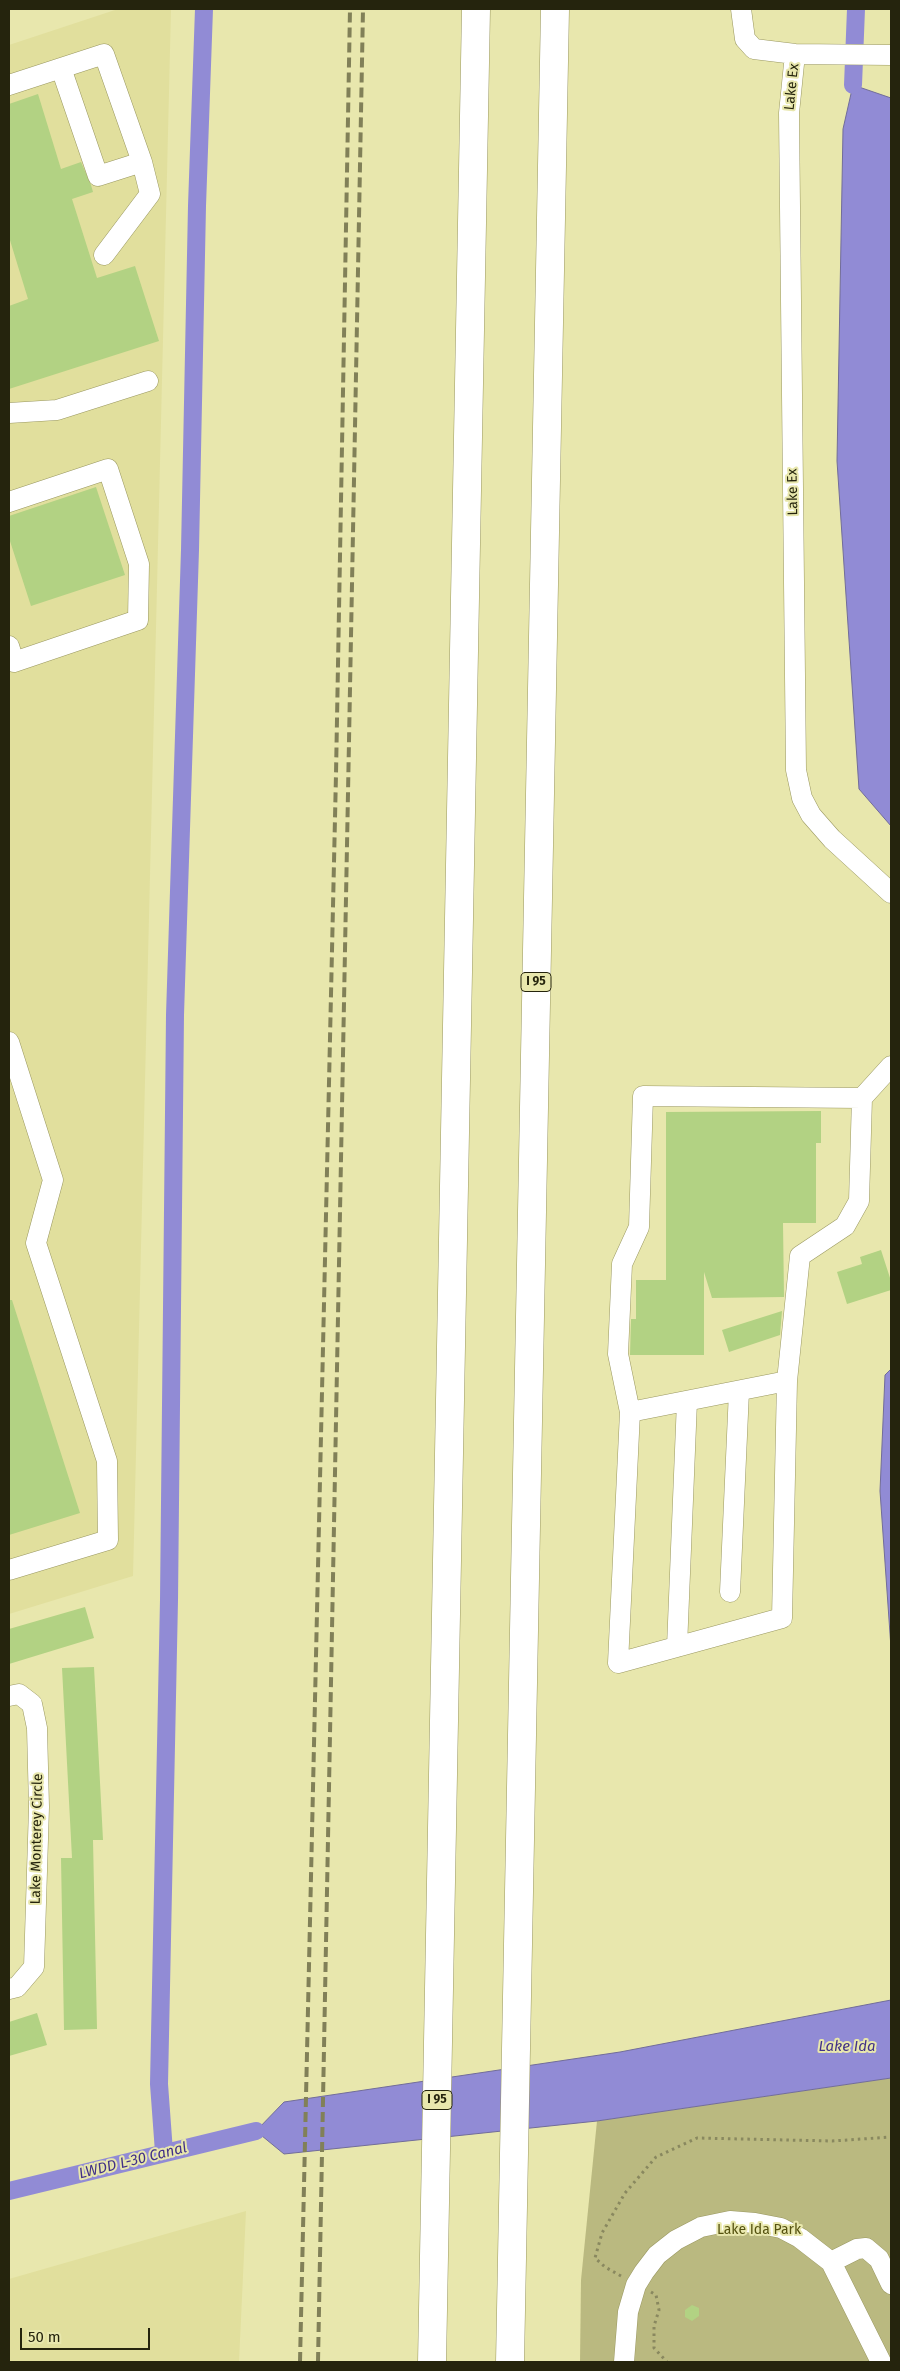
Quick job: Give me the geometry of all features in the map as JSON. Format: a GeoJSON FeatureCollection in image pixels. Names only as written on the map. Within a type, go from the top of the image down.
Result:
{"type":"FeatureCollection","features":[{"type":"Feature","properties":{"kind":"highway","name":"I 95"},"geometry":{"type":"LineString","coordinates":[[432,2362],[476,9]]}},
{"type":"Feature","properties":{"kind":"highway","name":"I 95"},"geometry":{"type":"LineString","coordinates":[[510,2362],[554,9]]}},
{"type":"Feature","properties":{"kind":"street"},"geometry":{"type":"LineString","coordinates":[[741,9],[745,38],[754,49],[795,54],[882,54]]}},
{"type":"Feature","properties":{"kind":"street"},"geometry":{"type":"LineString","coordinates":[[9,85],[104,54],[142,162],[150,194],[104,255]]}},
{"type":"Feature","properties":{"kind":"street","name":"Lake Ex"},"geometry":{"type":"LineString","coordinates":[[795,54],[789,123],[796,770],[802,798],[811,815],[832,839],[891,893]]}},
{"type":"Feature","properties":{"kind":"street"},"geometry":{"type":"LineString","coordinates":[[61,68],[98,176],[142,162]]}},
{"type":"Feature","properties":{"kind":"street"},"geometry":{"type":"LineString","coordinates":[[9,413],[57,410],[148,381]]}},
{"type":"Feature","properties":{"kind":"street"},"geometry":{"type":"LineString","coordinates":[[9,502],[108,469],[139,564],[138,620],[14,662],[9,646]]}},
{"type":"Feature","properties":{"kind":"street"},"geometry":{"type":"LineString","coordinates":[[9,1042],[53,1180],[36,1242],[107,1461],[108,1540],[9,1570]]}},
{"type":"Feature","properties":{"kind":"street"},"geometry":{"type":"LineString","coordinates":[[862,1098],[643,1096],[639,1227],[622,1264],[618,1354],[630,1412],[618,1663],[782,1618],[787,1381],[800,1256],[845,1226],[859,1201],[862,1098],[891,1066]]}},
{"type":"Feature","properties":{"kind":"street"},"geometry":{"type":"LineString","coordinates":[[630,1412],[787,1381]]}},
{"type":"Feature","properties":{"kind":"street"},"geometry":{"type":"LineString","coordinates":[[730,1592],[739,1391]]}},
{"type":"Feature","properties":{"kind":"street"},"geometry":{"type":"LineString","coordinates":[[677,1647],[687,1401]]}},
{"type":"Feature","properties":{"kind":"street","name":"Lake Monterey Circle"},"geometry":{"type":"LineString","coordinates":[[9,1696],[19,1694],[32,1704],[37,1728],[39,1807],[34,1967],[17,1987],[9,1990]]}},
{"type":"Feature","properties":{"kind":"street"},"geometry":{"type":"LineString","coordinates":[[624,2362],[628,2312],[636,2285],[657,2255],[676,2240],[701,2228],[730,2221],[755,2222],[781,2228],[800,2238],[831,2262],[881,2362]]}},
{"type":"Feature","properties":{"kind":"street"},"geometry":{"type":"LineString","coordinates":[[831,2262],[857,2249],[866,2248],[879,2260],[891,2284]]}},
{"type":"Feature","properties":{"kind":"path"},"geometry":{"type":"LineString","coordinates":[[667,2362],[654,2348],[654,2326],[659,2310],[656,2295],[605,2267],[595,2258],[602,2233],[626,2193],[656,2157],[697,2138],[832,2141],[891,2137]]}},
{"type":"Feature","properties":{"kind":"shaded area"},"geometry":{"type":"Polygon","coordinates":[[[118,9],[171,9],[133,1576],[9,1614],[9,45],[118,9]]]}},
{"type":"Feature","properties":{"kind":"shaded area"},"geometry":{"type":"Polygon","coordinates":[[[246,2211],[239,2362],[9,2362],[9,2279],[246,2211]]]}},
{"type":"Feature","properties":{"kind":"green space","name":"Lake Ida Park"},"geometry":{"type":"Polygon","coordinates":[[[891,2078],[891,2362],[580,2362],[581,2280],[597,2121],[891,2078]]]}},
{"type":"Feature","properties":{"kind":"water"},"geometry":{"type":"Polygon","coordinates":[[[853,85],[891,98],[891,826],[859,789],[837,461],[843,129],[853,85]]]}},
{"type":"Feature","properties":{"kind":"water"},"geometry":{"type":"Polygon","coordinates":[[[891,1369],[891,1648],[880,1491],[885,1375],[891,1369]]]}},
{"type":"Feature","properties":{"kind":"water","name":"Lake Ida"},"geometry":{"type":"Polygon","coordinates":[[[891,2000],[891,2078],[597,2121],[284,2154],[256,2131],[284,2102],[620,2052],[891,2000]]]}},
{"type":"Feature","properties":{"kind":"building"},"geometry":{"type":"Polygon","coordinates":[[[38,94],[61,169],[81,162],[91,185],[93,192],[72,199],[97,278],[135,266],[159,341],[9,389],[9,306],[28,299],[9,237],[9,104],[38,94]]]}},
{"type":"Feature","properties":{"kind":"building"},"geometry":{"type":"Polygon","coordinates":[[[96,487],[125,575],[31,606],[9,538],[9,516],[96,487]]]}},
{"type":"Feature","properties":{"kind":"building"},"geometry":{"type":"Polygon","coordinates":[[[821,1111],[821,1143],[816,1143],[816,1223],[783,1223],[784,1297],[712,1298],[704,1272],[704,1355],[630,1355],[631,1319],[636,1319],[636,1280],[666,1280],[666,1112],[821,1111]]]}},
{"type":"Feature","properties":{"kind":"building"},"geometry":{"type":"Polygon","coordinates":[[[881,1250],[891,1281],[891,1290],[847,1304],[837,1272],[862,1264],[860,1257],[881,1250]]]}},
{"type":"Feature","properties":{"kind":"building"},"geometry":{"type":"Polygon","coordinates":[[[9,1300],[12,1300],[80,1513],[9,1535],[9,1300]]]}},
{"type":"Feature","properties":{"kind":"building"},"geometry":{"type":"Polygon","coordinates":[[[782,1311],[780,1335],[729,1352],[722,1330],[782,1311]]]}},
{"type":"Feature","properties":{"kind":"building"},"geometry":{"type":"Polygon","coordinates":[[[85,1607],[94,1638],[9,1664],[9,1629],[85,1607]]]}},
{"type":"Feature","properties":{"kind":"building"},"geometry":{"type":"Polygon","coordinates":[[[94,1667],[103,1840],[93,1840],[97,2029],[64,2030],[61,1858],[72,1858],[62,1668],[94,1667]]]}},
{"type":"Feature","properties":{"kind":"building"},"geometry":{"type":"Polygon","coordinates":[[[37,2013],[47,2045],[9,2056],[9,2022],[37,2013]]]}},
{"type":"Feature","properties":{"kind":"building"},"geometry":{"type":"Polygon","coordinates":[[[692,2305],[699,2308],[699,2316],[692,2321],[685,2317],[685,2310],[692,2305]]]}},
{"type":"Feature","properties":{"kind":"waterway"},"geometry":{"type":"LineString","coordinates":[[164,2152],[159,2084],[169,1600],[175,1015],[190,550],[197,206],[204,9]]}},
{"type":"Feature","properties":{"kind":"waterway"},"geometry":{"type":"LineString","coordinates":[[853,85],[856,9]]}},
{"type":"Feature","properties":{"kind":"waterway","name":"LWDD L-30 Canal"},"geometry":{"type":"LineString","coordinates":[[9,2191],[256,2131]]}},
{"type":"Feature","properties":{"kind":"railway"},"geometry":{"type":"LineString","coordinates":[[300,2362],[336,774],[350,9]]}},
{"type":"Feature","properties":{"kind":"railway"},"geometry":{"type":"LineString","coordinates":[[318,2362],[363,9]]}}]}
